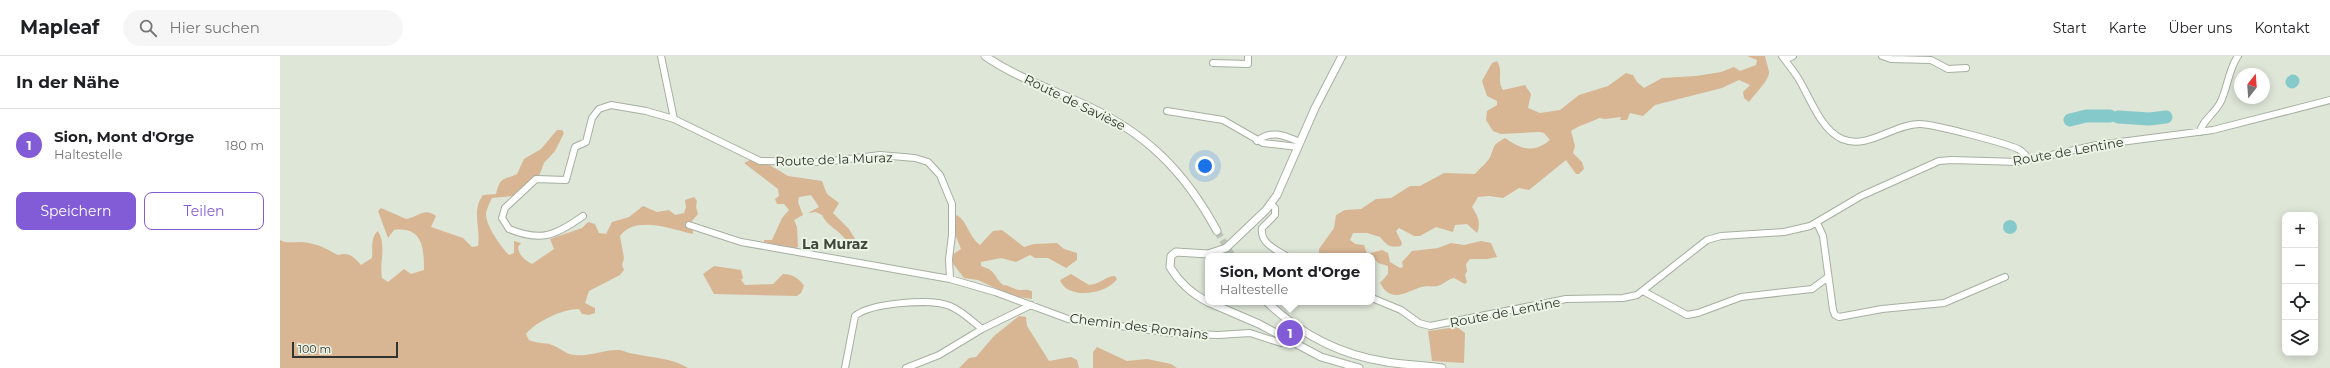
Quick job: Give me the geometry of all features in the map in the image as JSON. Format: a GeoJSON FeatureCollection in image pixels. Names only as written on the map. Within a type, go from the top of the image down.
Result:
{"type":"FeatureCollection","features":[{"type":"Feature","properties":{"kind":"street"},"geometry":{"type":"LineString","coordinates":[[661,56],[674,119]]}},
{"type":"Feature","properties":{"kind":"street","name":"Route de Savièse"},"geometry":{"type":"LineString","coordinates":[[985,56],[1019,76],[1104,114],[1143,138],[1179,173],[1217,231]]}},
{"type":"Feature","properties":{"kind":"street"},"geometry":{"type":"LineString","coordinates":[[1213,63],[1248,64],[1248,56]]}},
{"type":"Feature","properties":{"kind":"street"},"geometry":{"type":"LineString","coordinates":[[1211,253],[1226,248],[1271,204],[1284,180],[1299,145],[1342,56]]}},
{"type":"Feature","properties":{"kind":"street"},"geometry":{"type":"LineString","coordinates":[[1793,56],[1783,58],[1798,77],[1822,120],[1833,134],[1841,139],[1860,142],[1894,128],[1921,124],[2006,144],[2021,151],[2029,159]]}},
{"type":"Feature","properties":{"kind":"street"},"geometry":{"type":"LineString","coordinates":[[1882,56],[1891,59],[1931,60],[1948,69],[1966,68]]}},
{"type":"Feature","properties":{"kind":"street"},"geometry":{"type":"LineString","coordinates":[[2200,132],[2202,125],[2210,117],[2221,101],[2238,56]]}},
{"type":"Feature","properties":{"kind":"street","name":"Route de Lentine"},"geometry":{"type":"LineString","coordinates":[[1375,299],[1401,310],[1419,323],[1430,326],[1555,301],[1628,297],[1643,291],[1707,240],[1721,236],[1784,232],[1818,223],[1861,196],[1939,161],[2019,162],[2097,145],[2213,130],[2330,100]]}},
{"type":"Feature","properties":{"kind":"street","name":"Route de la Muraz"},"geometry":{"type":"LineString","coordinates":[[583,216],[545,236],[534,237],[509,229],[502,218],[506,208],[536,179],[566,180],[574,147],[586,142],[592,118],[599,109],[611,104],[674,119],[760,161],[825,162],[880,155],[916,158],[928,162],[940,175],[952,204],[952,235],[949,259],[950,279]]}},
{"type":"Feature","properties":{"kind":"street"},"geometry":{"type":"LineString","coordinates":[[1167,111],[1223,120],[1257,141],[1271,145],[1299,145]]}},
{"type":"Feature","properties":{"kind":"street"},"geometry":{"type":"LineString","coordinates":[[1257,141],[1265,136],[1276,134],[1299,145]]}},
{"type":"Feature","properties":{"kind":"street"},"geometry":{"type":"LineString","coordinates":[[1271,204],[1275,208],[1275,215],[1262,228],[1262,236],[1264,241],[1282,253]]}},
{"type":"Feature","properties":{"kind":"street"},"geometry":{"type":"LineString","coordinates":[[1818,223],[1823,236],[1834,315],[1839,317],[1882,309],[1944,303],[2005,277]]}},
{"type":"Feature","properties":{"kind":"street","name":"Chemin des Romains"},"geometry":{"type":"LineString","coordinates":[[689,225],[741,242],[950,279],[1031,305],[1057,316],[1172,333],[1218,335],[1250,333],[1281,343],[1286,339]]}},
{"type":"Feature","properties":{"kind":"street"},"geometry":{"type":"LineString","coordinates":[[1205,254],[1176,252],[1171,256],[1170,267],[1180,281],[1192,292],[1205,300]]}},
{"type":"Feature","properties":{"kind":"street"},"geometry":{"type":"LineString","coordinates":[[1643,291],[1687,315],[1698,313],[1741,297],[1812,289],[1828,278]]}},
{"type":"Feature","properties":{"kind":"street"},"geometry":{"type":"LineString","coordinates":[[845,368],[855,316],[887,305],[910,301],[946,304],[957,310],[982,330]]}},
{"type":"Feature","properties":{"kind":"street"},"geometry":{"type":"LineString","coordinates":[[906,368],[940,355],[982,330],[1031,305]]}},
{"type":"Feature","properties":{"kind":"street"},"geometry":{"type":"LineString","coordinates":[[1214,305],[1321,357],[1344,366],[1359,368]]}},
{"type":"Feature","properties":{"kind":"street"},"geometry":{"type":"LineString","coordinates":[[1272,305],[1302,330],[1338,349],[1382,361],[1442,368]]}},
{"type":"Feature","properties":{"kind":"shaded area"},"geometry":{"type":"Polygon","coordinates":[[[1747,56],[1765,56],[1769,75],[1749,102],[1744,98],[1743,92],[1750,85],[1739,80],[1722,88],[1655,105],[1643,116],[1630,113],[1627,120],[1620,120],[1621,117],[1605,119],[1599,118],[1577,127],[1571,131],[1575,146],[1573,153],[1582,162],[1584,169],[1579,174],[1576,174],[1566,160],[1529,190],[1519,188],[1503,198],[1489,196],[1478,197],[1472,207],[1478,220],[1479,226],[1477,233],[1467,224],[1455,225],[1453,232],[1436,227],[1420,236],[1414,236],[1399,228],[1396,231],[1402,243],[1401,246],[1394,247],[1387,244],[1380,237],[1367,233],[1353,233],[1350,240],[1355,244],[1364,245],[1367,253],[1319,253],[1319,249],[1334,228],[1336,215],[1345,210],[1361,209],[1376,199],[1391,198],[1410,186],[1420,186],[1444,173],[1475,174],[1489,159],[1494,146],[1505,138],[1516,145],[1527,148],[1538,147],[1550,140],[1544,133],[1539,132],[1501,134],[1493,131],[1486,120],[1487,111],[1497,105],[1497,101],[1487,96],[1482,81],[1492,63],[1497,61],[1499,65],[1500,82],[1503,90],[1525,85],[1531,94],[1528,108],[1540,113],[1560,110],[1579,95],[1608,86],[1626,73],[1633,75],[1637,82],[1644,88],[1662,78],[1696,76],[1721,72],[1734,67],[1740,71],[1756,65],[1757,60],[1747,56]]]}},
{"type":"Feature","properties":{"kind":"shaded area"},"geometry":{"type":"Polygon","coordinates":[[[557,130],[562,130],[564,133],[555,151],[544,163],[539,176],[513,196],[492,198],[488,207],[486,218],[488,224],[502,247],[509,255],[514,253],[514,241],[521,243],[518,247],[521,255],[532,264],[554,249],[550,239],[582,228],[588,222],[595,224],[599,233],[606,234],[612,222],[629,217],[643,206],[657,212],[669,210],[675,215],[684,213],[686,207],[685,200],[694,197],[697,201],[696,207],[698,214],[692,221],[693,234],[655,225],[635,226],[627,229],[620,236],[624,258],[622,265],[624,270],[620,275],[589,291],[585,303],[595,308],[595,313],[589,315],[582,314],[579,309],[558,313],[543,320],[531,329],[526,334],[529,340],[555,346],[574,355],[620,350],[631,354],[669,360],[688,368],[280,368],[280,240],[287,242],[305,242],[318,245],[338,255],[345,254],[351,256],[361,265],[372,258],[372,243],[375,234],[378,231],[382,242],[382,278],[388,282],[404,269],[411,274],[424,270],[423,253],[420,240],[410,231],[403,230],[394,230],[388,238],[378,211],[381,208],[406,219],[425,212],[432,213],[436,216],[431,227],[463,238],[472,247],[478,246],[479,239],[477,213],[479,201],[483,195],[496,194],[499,184],[503,180],[517,174],[524,159],[541,149],[557,130]]]}},
{"type":"Feature","properties":{"kind":"shaded area"},"geometry":{"type":"Polygon","coordinates":[[[750,160],[768,164],[788,176],[822,181],[828,194],[839,203],[833,213],[849,229],[860,247],[856,251],[853,250],[846,240],[824,219],[822,215],[816,212],[808,213],[819,207],[811,195],[799,197],[798,202],[803,215],[794,220],[797,227],[798,247],[793,249],[764,242],[764,240],[772,240],[782,218],[789,210],[784,204],[777,204],[775,199],[779,196],[778,189],[744,163],[750,160]]]}},
{"type":"Feature","properties":{"kind":"shaded area"},"geometry":{"type":"Polygon","coordinates":[[[957,215],[963,221],[976,242],[980,245],[993,231],[1002,230],[1024,247],[1034,244],[1057,243],[1064,249],[1077,253],[1077,260],[1066,268],[1048,258],[1035,258],[1030,255],[1016,262],[1001,258],[981,262],[981,266],[990,270],[1003,285],[1019,290],[1032,291],[1032,299],[1012,296],[978,280],[964,278],[951,261],[952,255],[961,249],[951,224],[957,215]]]}},
{"type":"Feature","properties":{"kind":"shaded area"},"geometry":{"type":"Polygon","coordinates":[[[1481,241],[1491,243],[1497,257],[1487,259],[1470,259],[1466,264],[1467,271],[1465,275],[1467,282],[1465,284],[1454,278],[1438,286],[1423,286],[1399,295],[1389,293],[1380,283],[1388,274],[1388,266],[1378,263],[1375,260],[1375,253],[1371,253],[1382,250],[1388,253],[1390,262],[1400,268],[1403,267],[1402,262],[1412,251],[1438,248],[1451,243],[1464,245],[1481,241]]]}},
{"type":"Feature","properties":{"kind":"shaded area"},"geometry":{"type":"Polygon","coordinates":[[[714,266],[741,270],[743,278],[741,280],[745,285],[773,284],[783,274],[795,277],[804,286],[801,293],[797,296],[714,294],[703,274],[714,266]]]}},
{"type":"Feature","properties":{"kind":"shaded area"},"geometry":{"type":"Polygon","coordinates":[[[1071,274],[1089,285],[1112,276],[1115,276],[1117,279],[1104,289],[1096,292],[1078,293],[1070,291],[1060,280],[1071,274]]]}},
{"type":"Feature","properties":{"kind":"shaded area"},"geometry":{"type":"Polygon","coordinates":[[[1019,316],[1026,317],[1027,326],[1049,361],[1071,357],[1077,360],[1079,368],[959,368],[969,358],[976,357],[994,336],[1019,316]]]}},
{"type":"Feature","properties":{"kind":"shaded area"},"geometry":{"type":"Polygon","coordinates":[[[1457,327],[1465,333],[1464,363],[1432,361],[1428,331],[1457,327]]]}},
{"type":"Feature","properties":{"kind":"shaded area"},"geometry":{"type":"Polygon","coordinates":[[[1097,347],[1127,361],[1147,359],[1171,364],[1177,368],[1093,368],[1093,352],[1097,347]]]}},
{"type":"Feature","properties":{"kind":"water"},"geometry":{"type":"Polygon","coordinates":[[[2007,220],[2013,220],[2017,224],[2017,230],[2013,234],[2007,234],[2003,230],[2003,224],[2007,220]]]}},
{"type":"Feature","properties":{"kind":"waterway"},"geometry":{"type":"LineString","coordinates":[[2070,120],[2086,116],[2110,116]]}},
{"type":"Feature","properties":{"kind":"waterway"},"geometry":{"type":"LineString","coordinates":[[2118,117],[2149,119],[2166,117]]}},
{"type":"Feature","properties":{"kind":"tunnel"},"geometry":{"type":"LineString","coordinates":[[1217,231],[1230,253]]}},
{"type":"Feature","properties":{"kind":"place","name":"Sion, Mont d'Orge"},"geometry":{"type":"Point","coordinates":[1290,333]}},
{"type":"Feature","properties":{"kind":"district","name":"La Muraz"},"geometry":{"type":"Point","coordinates":[835,244]}}]}
